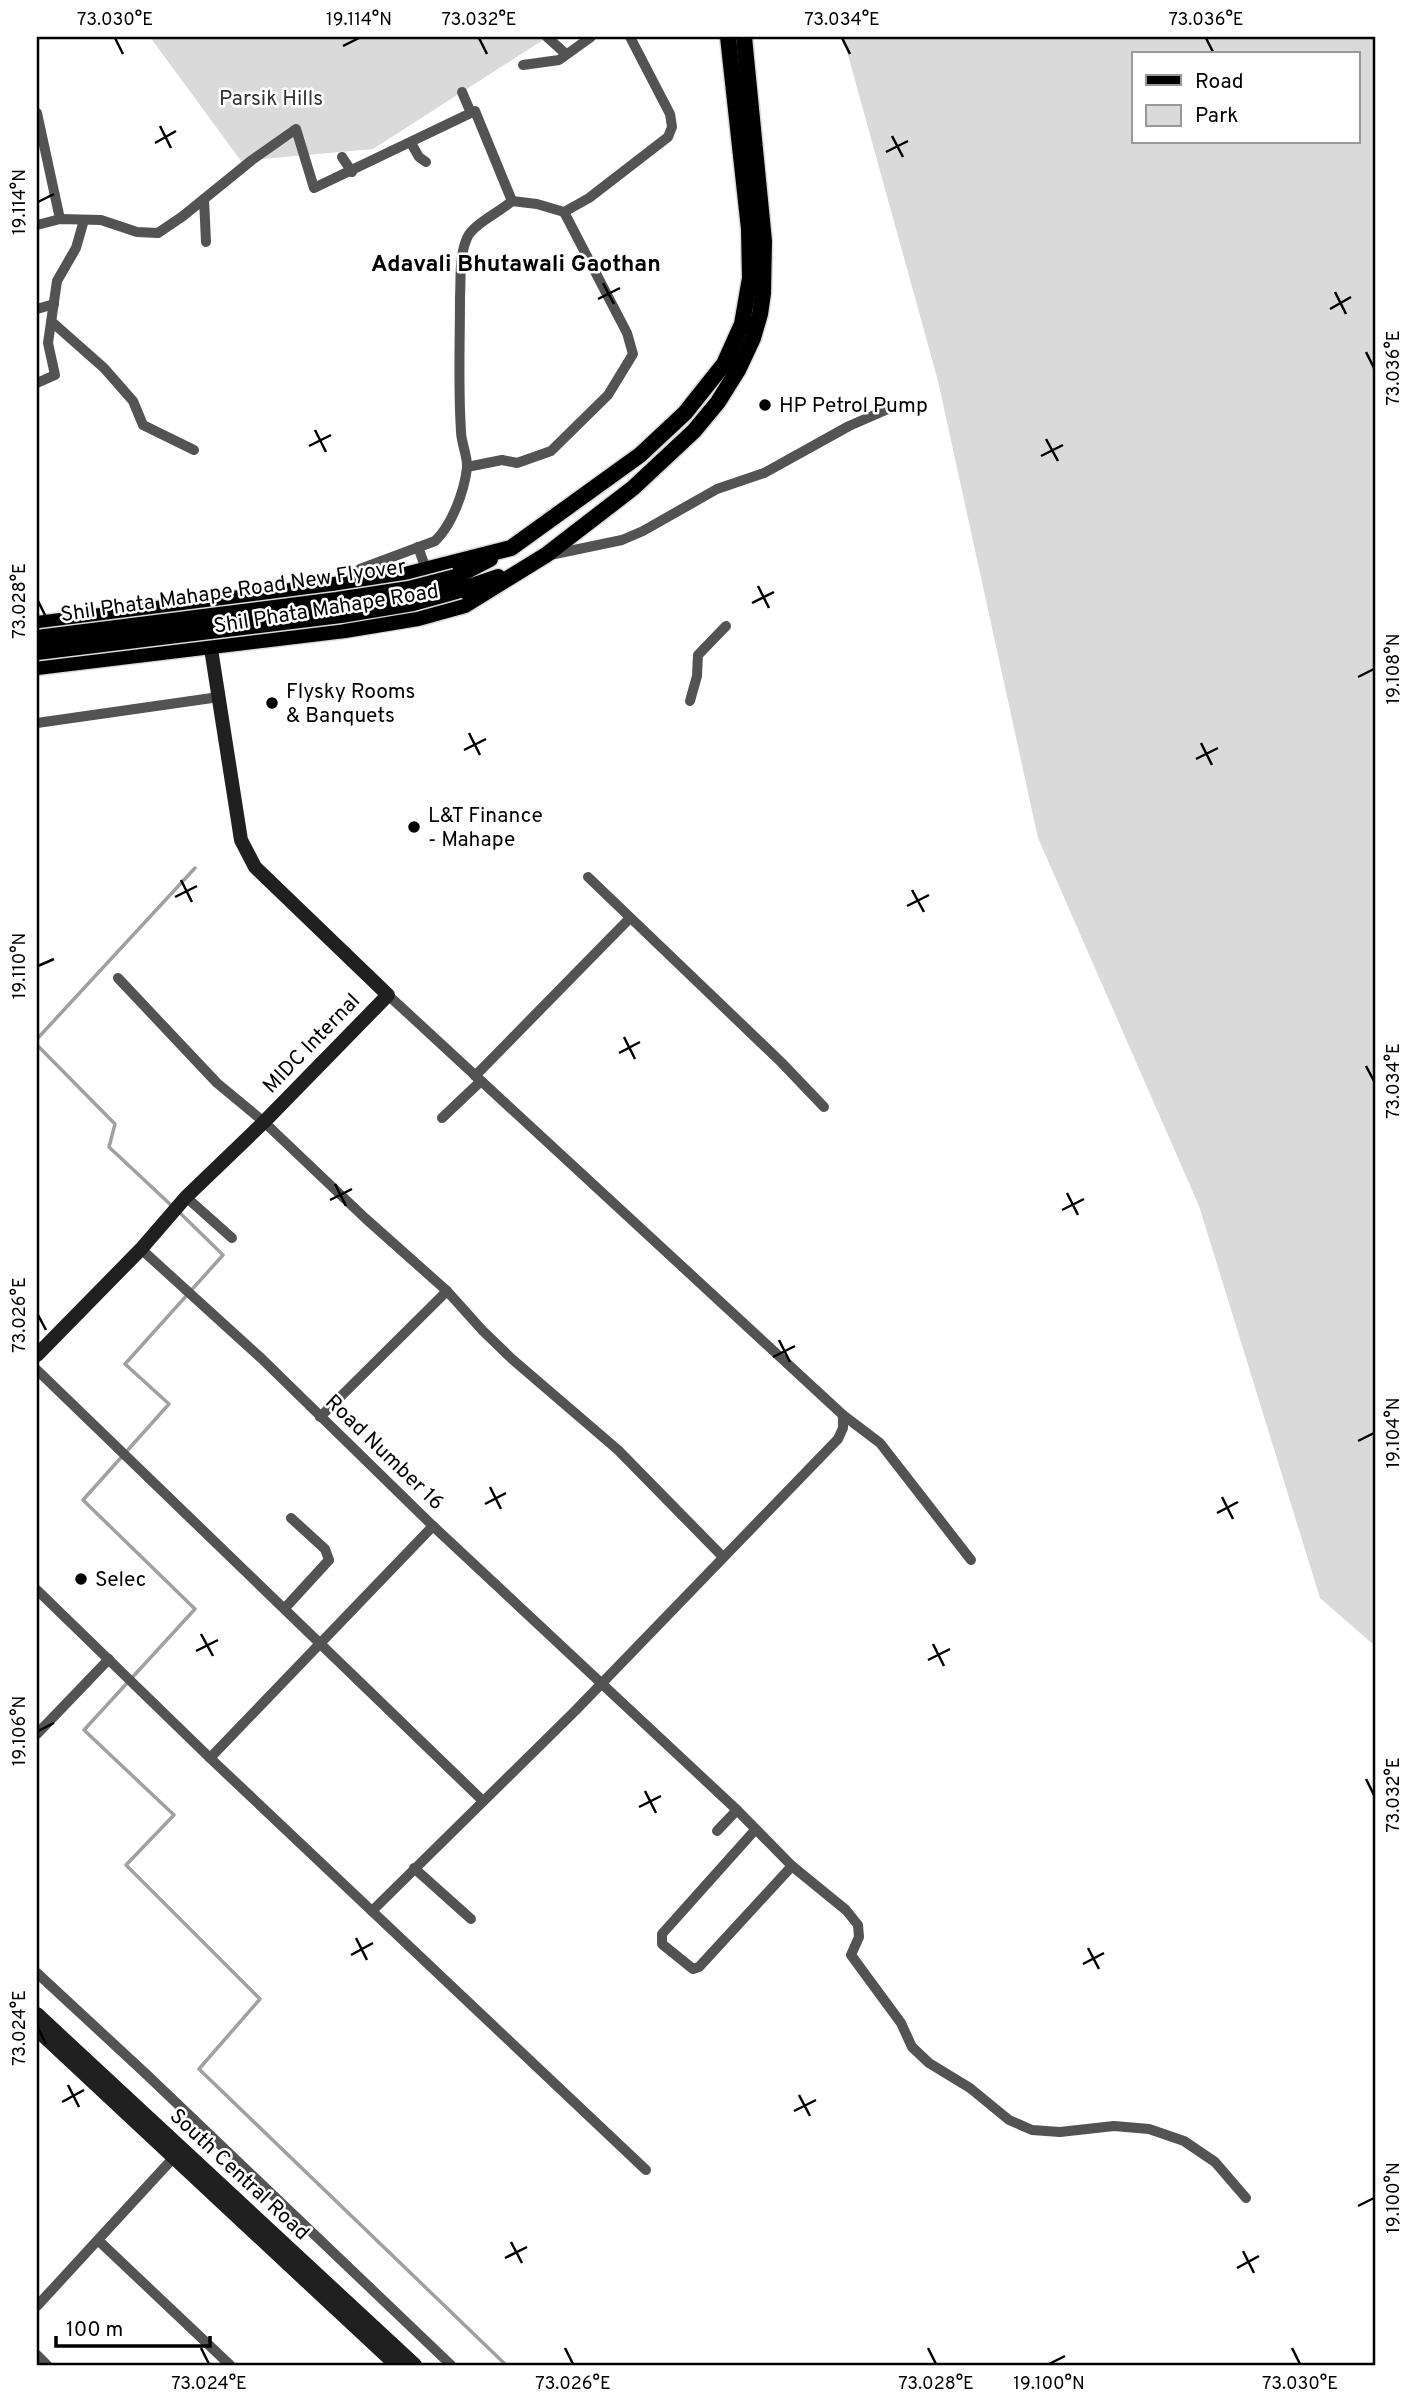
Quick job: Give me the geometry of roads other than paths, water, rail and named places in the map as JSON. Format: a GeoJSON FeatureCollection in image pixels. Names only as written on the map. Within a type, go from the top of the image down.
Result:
{"type":"FeatureCollection","features":[{"type":"Feature","properties":{"kind":"main road","name":"Shil Phata Mahape Road"},"geometry":{"type":"LineString","coordinates":[[37,624],[405,575],[511,548],[640,456],[685,413],[724,363],[742,324],[750,278],[749,229],[728,37]]}},
{"type":"Feature","properties":{"kind":"main road","name":"Shil Phata Mahape Road"},"geometry":{"type":"LineString","coordinates":[[37,667],[211,648],[418,618],[465,606],[546,555],[633,488],[694,431],[718,402],[738,370],[753,338],[760,314],[764,241],[744,37]]}},
{"type":"Feature","properties":{"kind":"main road","name":"Shil Phata Mahape Road New Flyover"},"geometry":{"type":"LineString","coordinates":[[37,652],[341,615],[414,603],[457,583],[511,548]]}},
{"type":"Feature","properties":{"kind":"main road","name":"Shil Phata Mahape Road New Flyover"},"geometry":{"type":"LineString","coordinates":[[37,638],[349,599],[457,583],[523,568]]}},
{"type":"Feature","properties":{"kind":"main road","name":"MIDC Internal"},"geometry":{"type":"LineString","coordinates":[[37,1355],[141,1248],[186,1197],[264,1122],[388,995],[255,867],[242,840],[204,603]]}},
{"type":"Feature","properties":{"kind":"main road","name":"South Central Road"},"geometry":{"type":"LineString","coordinates":[[37,2014],[396,2365]]}},
{"type":"Feature","properties":{"kind":"main road","name":"South Central Road"},"geometry":{"type":"LineString","coordinates":[[37,2030],[415,2365]]}},
{"type":"Feature","properties":{"kind":"street"},"geometry":{"type":"LineString","coordinates":[[547,37],[566,54]]}},
{"type":"Feature","properties":{"kind":"street"},"geometry":{"type":"LineString","coordinates":[[523,65],[559,60],[590,37]]}},
{"type":"Feature","properties":{"kind":"street"},"geometry":{"type":"LineString","coordinates":[[358,627],[353,583],[355,574],[360,569],[435,541],[445,532],[455,512],[467,467],[461,435],[461,265],[467,237],[512,201],[537,204],[564,212],[589,198],[668,137],[671,127],[670,114],[630,37]]}},
{"type":"Feature","properties":{"kind":"street"},"geometry":{"type":"LineString","coordinates":[[462,92],[471,113]]}},
{"type":"Feature","properties":{"kind":"street"},"geometry":{"type":"LineString","coordinates":[[37,225],[60,219],[101,220],[137,232],[158,233],[296,129],[314,188],[475,111],[512,201]]}},
{"type":"Feature","properties":{"kind":"street"},"geometry":{"type":"LineString","coordinates":[[37,113],[60,219]]}},
{"type":"Feature","properties":{"kind":"street"},"geometry":{"type":"LineString","coordinates":[[411,143],[419,157],[426,162]]}},
{"type":"Feature","properties":{"kind":"street"},"geometry":{"type":"LineString","coordinates":[[342,157],[352,172]]}},
{"type":"Feature","properties":{"kind":"street"},"geometry":{"type":"LineString","coordinates":[[204,199],[206,242]]}},
{"type":"Feature","properties":{"kind":"street"},"geometry":{"type":"LineString","coordinates":[[467,467],[502,460],[517,463],[551,451],[608,395],[633,354],[627,333],[564,212]]}},
{"type":"Feature","properties":{"kind":"street"},"geometry":{"type":"LineString","coordinates":[[37,383],[55,375],[48,344],[57,281],[76,248],[85,220]]}},
{"type":"Feature","properties":{"kind":"street"},"geometry":{"type":"LineString","coordinates":[[37,309],[54,304]]}},
{"type":"Feature","properties":{"kind":"street"},"geometry":{"type":"LineString","coordinates":[[52,322],[104,368],[134,401],[143,425],[194,450]]}},
{"type":"Feature","properties":{"kind":"street"},"geometry":{"type":"LineString","coordinates":[[546,555],[622,540],[717,489],[764,473],[849,426],[895,406]]}},
{"type":"Feature","properties":{"kind":"street"},"geometry":{"type":"LineString","coordinates":[[418,547],[426,569]]}},
{"type":"Feature","properties":{"kind":"street"},"geometry":{"type":"LineString","coordinates":[[690,701],[697,676],[698,655],[726,625]]}},
{"type":"Feature","properties":{"kind":"street"},"geometry":{"type":"LineString","coordinates":[[37,723],[219,697]]}},
{"type":"Feature","properties":{"kind":"street"},"geometry":{"type":"LineString","coordinates":[[588,877],[781,1062],[824,1108]]}},
{"type":"Feature","properties":{"kind":"street"},"geometry":{"type":"LineString","coordinates":[[442,1118],[629,919]]}},
{"type":"Feature","properties":{"kind":"street"},"geometry":{"type":"LineString","coordinates":[[118,978],[217,1083],[264,1122],[365,1219],[447,1291],[483,1331],[618,1450],[723,1557]]}},
{"type":"Feature","properties":{"kind":"street"},"geometry":{"type":"LineString","coordinates":[[388,995],[843,1415],[880,1444],[971,1560]]}},
{"type":"Feature","properties":{"kind":"street"},"geometry":{"type":"LineString","coordinates":[[186,1197],[232,1238]]}},
{"type":"Feature","properties":{"kind":"street","name":"Road Number 16"},"geometry":{"type":"LineString","coordinates":[[141,1248],[178,1280],[433,1526],[737,1810],[792,1866],[846,1910],[858,1925],[859,1937],[851,1955],[901,2023],[912,2047],[929,2063],[970,2088],[1009,2120],[1032,2130],[1060,2132],[1114,2126],[1149,2129],[1184,2141],[1215,2161],[1245,2198]]}},
{"type":"Feature","properties":{"kind":"street"},"geometry":{"type":"LineString","coordinates":[[320,1417],[447,1291]]}},
{"type":"Feature","properties":{"kind":"street"},"geometry":{"type":"LineString","coordinates":[[37,1370],[483,1801]]}},
{"type":"Feature","properties":{"kind":"street"},"geometry":{"type":"LineString","coordinates":[[372,1911],[602,1684],[838,1439],[843,1428],[843,1415]]}},
{"type":"Feature","properties":{"kind":"street"},"geometry":{"type":"LineString","coordinates":[[285,1608],[329,1560],[325,1549],[291,1517]]}},
{"type":"Feature","properties":{"kind":"street"},"geometry":{"type":"LineString","coordinates":[[210,1758],[433,1526]]}},
{"type":"Feature","properties":{"kind":"street"},"geometry":{"type":"LineString","coordinates":[[37,1590],[210,1758],[646,2170]]}},
{"type":"Feature","properties":{"kind":"street"},"geometry":{"type":"LineString","coordinates":[[37,1734],[112,1661]]}},
{"type":"Feature","properties":{"kind":"street"},"geometry":{"type":"LineString","coordinates":[[717,1831],[737,1810]]}},
{"type":"Feature","properties":{"kind":"street"},"geometry":{"type":"LineString","coordinates":[[755,1830],[662,1934],[662,1944],[693,1969],[699,1967],[792,1866]]}},
{"type":"Feature","properties":{"kind":"street"},"geometry":{"type":"LineString","coordinates":[[414,1868],[471,1919]]}},
{"type":"Feature","properties":{"kind":"street"},"geometry":{"type":"LineString","coordinates":[[37,1973],[450,2365]]}},
{"type":"Feature","properties":{"kind":"street"},"geometry":{"type":"LineString","coordinates":[[37,2306],[178,2153]]}},
{"type":"Feature","properties":{"kind":"street"},"geometry":{"type":"LineString","coordinates":[[99,2241],[230,2365]]}},
{"type":"Feature","properties":{"kind":"street"},"geometry":{"type":"LineString","coordinates":[[37,2355],[47,2365]]}},
{"type":"Feature","properties":{"kind":"waterway"},"geometry":{"type":"LineString","coordinates":[[37,1039],[195,868]]}},
{"type":"Feature","properties":{"kind":"waterway"},"geometry":{"type":"LineString","coordinates":[[37,1045],[115,1124],[109,1147],[172,1206]]}},
{"type":"Feature","properties":{"kind":"waterway"},"geometry":{"type":"LineString","coordinates":[[178,1211],[223,1255],[125,1364],[169,1404],[83,1500],[195,1609],[84,1730],[174,1815],[126,1865],[260,1999],[199,2069],[506,2365]]}},
{"type":"Feature","properties":{"kind":"place","name":"HP Petrol Pump"},"geometry":{"type":"Point","coordinates":[765,405]}},
{"type":"Feature","properties":{"kind":"place","name":"Flysky Rooms & Banquets"},"geometry":{"type":"Point","coordinates":[272,703]}},
{"type":"Feature","properties":{"kind":"place","name":"L&T Finance - Mahape"},"geometry":{"type":"Point","coordinates":[414,827]}},
{"type":"Feature","properties":{"kind":"place","name":"Selec"},"geometry":{"type":"Point","coordinates":[81,1579]}},
{"type":"Feature","properties":{"kind":"district","name":"Adavali Bhutawali Gaothan"},"geometry":{"type":"Point","coordinates":[516,263]}},
{"type":"Feature","properties":{"kind":"park label","name":"Parsik Hills"},"geometry":{"type":"Point","coordinates":[271,98]}}]}
